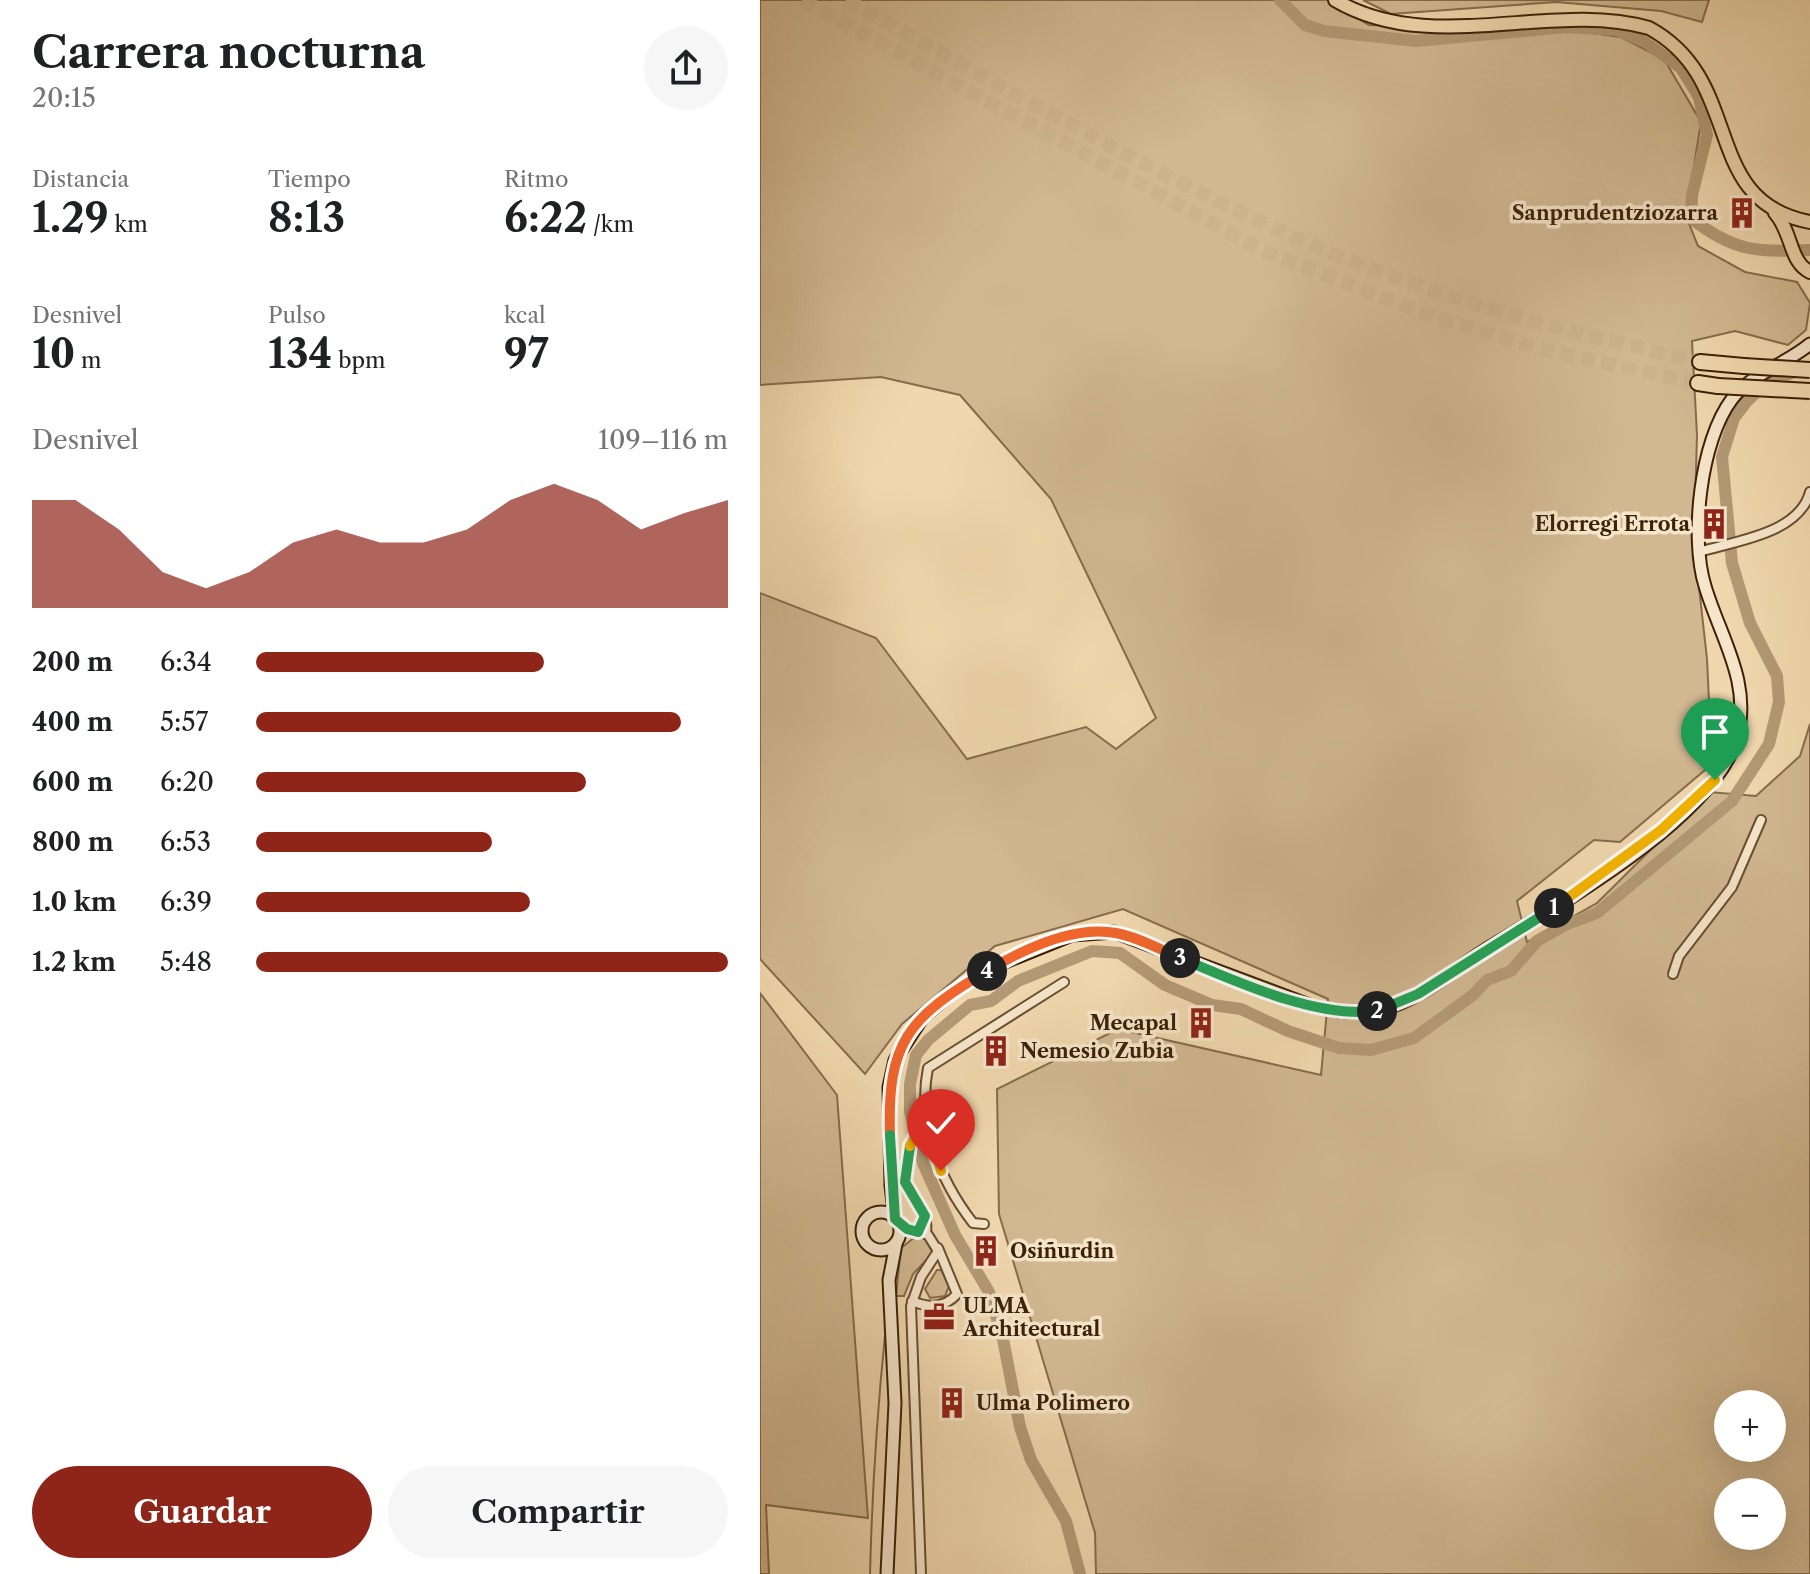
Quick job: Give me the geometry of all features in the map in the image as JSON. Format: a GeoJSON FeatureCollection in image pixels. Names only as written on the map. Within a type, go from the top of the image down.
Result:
{"type":"FeatureCollection","features":[{"type":"Feature","properties":{"kind":"highway"},"geometry":{"type":"LineString","coordinates":[[1700,362],[1810,370]]}},
{"type":"Feature","properties":{"kind":"highway"},"geometry":{"type":"LineString","coordinates":[[1698,383],[1810,391]]}},
{"type":"Feature","properties":{"kind":"main road"},"geometry":{"type":"LineString","coordinates":[[1335,0],[1364,15],[1402,21],[1568,12],[1610,14],[1642,24],[1665,37],[1693,64],[1716,105],[1738,174],[1753,195],[1773,210],[1810,223]]}},
{"type":"Feature","properties":{"kind":"main road"},"geometry":{"type":"LineString","coordinates":[[1773,210],[1793,243],[1795,259],[1809,273]]}},
{"type":"Feature","properties":{"kind":"main road"},"geometry":{"type":"LineString","coordinates":[[1793,243],[1797,234],[1810,223]]}},
{"type":"Feature","properties":{"kind":"main road"},"geometry":{"type":"LineString","coordinates":[[887,1574],[895,1403],[889,1280],[897,1242],[891,1186],[889,1087],[901,1046],[923,1017],[940,1002],[1011,958],[1072,935],[1114,932],[1312,1006],[1346,1012],[1378,1010],[1418,994],[1627,857],[1704,793],[1727,762],[1738,736],[1742,713],[1738,676],[1712,609],[1699,552],[1702,493],[1713,439],[1724,410],[1754,377],[1810,344]]}},
{"type":"Feature","properties":{"kind":"main road"},"geometry":{"type":"LineString","coordinates":[[889,1280],[862,1234],[863,1226],[891,1186]]}},
{"type":"Feature","properties":{"kind":"main road"},"geometry":{"type":"LineString","coordinates":[[875,1213],[885,1212],[897,1221]]}},
{"type":"Feature","properties":{"kind":"main road"},"geometry":{"type":"LineString","coordinates":[[871,1247],[885,1250],[897,1242]]}},
{"type":"Feature","properties":{"kind":"street"},"geometry":{"type":"LineString","coordinates":[[1699,552],[1747,541],[1792,520],[1805,505],[1810,492]]}},
{"type":"Feature","properties":{"kind":"street"},"geometry":{"type":"LineString","coordinates":[[1673,974],[1679,956],[1732,887],[1761,820]]}},
{"type":"Feature","properties":{"kind":"street"},"geometry":{"type":"LineString","coordinates":[[984,1224],[973,1223],[941,1171],[926,1116],[928,1068],[1064,982]]}},
{"type":"Feature","properties":{"kind":"street"},"geometry":{"type":"LineString","coordinates":[[922,1233],[925,1216],[905,1182],[906,1159],[926,1116]]}},
{"type":"Feature","properties":{"kind":"street"},"geometry":{"type":"LineString","coordinates":[[897,1221],[922,1233],[937,1245],[957,1294],[945,1304],[936,1306],[912,1301]]}},
{"type":"Feature","properties":{"kind":"street"},"geometry":{"type":"LineString","coordinates":[[897,1242],[922,1233]]}},
{"type":"Feature","properties":{"kind":"street"},"geometry":{"type":"LineString","coordinates":[[921,1574],[912,1301],[921,1277],[936,1258],[937,1245]]}},
{"type":"Feature","properties":{"kind":"shaded area"},"geometry":{"type":"Polygon","coordinates":[[[760,0],[1327,0],[1369,25],[1585,32],[1621,37],[1664,59],[1701,122],[1686,216],[1698,246],[1745,272],[1797,282],[1810,303],[1806,330],[1788,345],[1735,331],[1692,341],[1697,435],[1694,542],[1707,659],[1712,764],[1620,842],[1594,840],[1517,901],[1527,942],[1597,903],[1709,792],[1756,796],[1800,756],[1810,724],[1810,1574],[1096,1574],[1095,1533],[999,1214],[997,1089],[1118,1029],[1321,1075],[1328,999],[1123,909],[995,946],[902,1024],[865,1074],[760,959],[760,593],[876,638],[967,759],[1086,727],[1116,749],[1156,718],[1051,499],[960,395],[881,377],[760,385],[760,0]]]}},
{"type":"Feature","properties":{"kind":"shaded area"},"geometry":{"type":"Polygon","coordinates":[[[1363,0],[1709,0],[1702,22],[1661,11],[1556,2],[1391,14],[1363,0]]]}},
{"type":"Feature","properties":{"kind":"shaded area"},"geometry":{"type":"Polygon","coordinates":[[[760,993],[837,1095],[868,1518],[766,1505],[769,1574],[760,1574],[760,993]]]}},
{"type":"Feature","properties":{"kind":"shaded area"},"geometry":{"type":"Polygon","coordinates":[[[915,1237],[925,1238],[933,1253],[913,1274],[904,1296],[896,1296],[901,1248],[915,1237]]]}},
{"type":"Feature","properties":{"kind":"shaded area"},"geometry":{"type":"Polygon","coordinates":[[[937,1270],[941,1270],[949,1286],[945,1296],[930,1298],[925,1289],[937,1270]]]}},
{"type":"Feature","properties":{"kind":"waterway"},"geometry":{"type":"LineString","coordinates":[[1280,0],[1305,25],[1324,31],[1416,41],[1566,27],[1617,30],[1645,42],[1681,68],[1699,97],[1707,135],[1692,195],[1691,218],[1720,237],[1746,248],[1810,250]]}},
{"type":"Feature","properties":{"kind":"waterway"},"geometry":{"type":"LineString","coordinates":[[1080,1574],[1066,1521],[1031,1460],[1020,1427],[1003,1339],[989,1292],[955,1235],[923,1163],[910,1111],[910,1084],[916,1055],[928,1040],[970,1005],[991,1001],[1018,981],[1092,951],[1120,953],[1165,985],[1212,1005],[1241,1009],[1288,1031],[1339,1048],[1371,1050],[1414,1038],[1473,995],[1487,980],[1511,971],[1537,941],[1565,925],[1597,913],[1732,801],[1769,744],[1779,702],[1777,676],[1750,623],[1732,563],[1722,457],[1734,418],[1747,401],[1762,387],[1800,369]]}},
{"type":"Feature","properties":{"kind":"waterway"},"geometry":{"type":"LineString","coordinates":[[870,1574],[875,1454],[885,1335]]}},
{"type":"Feature","properties":{"kind":"tunnel"},"geometry":{"type":"LineString","coordinates":[[802,0],[1263,251],[1437,318],[1545,350],[1698,383]]}},
{"type":"Feature","properties":{"kind":"tunnel"},"geometry":{"type":"LineString","coordinates":[[846,0],[1165,175],[1325,251],[1484,307],[1700,362]]}},
{"type":"Feature","properties":{"kind":"place","name":"Sanprudentziozarra"},"geometry":{"type":"Point","coordinates":[1742,213]}},
{"type":"Feature","properties":{"kind":"place","name":"Elorregi Errota"},"geometry":{"type":"Point","coordinates":[1714,524]}},
{"type":"Feature","properties":{"kind":"place","name":"Mecapal"},"geometry":{"type":"Point","coordinates":[1201,1023]}},
{"type":"Feature","properties":{"kind":"place","name":"Nemesio Zubia"},"geometry":{"type":"Point","coordinates":[996,1051]}},
{"type":"Feature","properties":{"kind":"place","name":"Osiñurdin"},"geometry":{"type":"Point","coordinates":[986,1251]}},
{"type":"Feature","properties":{"kind":"place","name":"ULMA Architectural"},"geometry":{"type":"Point","coordinates":[939,1317]}},
{"type":"Feature","properties":{"kind":"place","name":"Ulma Polimero"},"geometry":{"type":"Point","coordinates":[952,1403]}},
{"type":"Feature","properties":{"kind":"route"},"geometry":{"type":"LineString","coordinates":[[941,1171],[926,1116],[910,1145],[905,1170],[905,1182],[925,1216],[924,1220],[918,1232],[898,1223],[891,1186],[891,1072],[901,1046],[923,1017],[949,995],[995,966],[1059,939],[1088,932],[1114,932],[1312,1006],[1346,1012],[1378,1010],[1418,994],[1601,877],[1687,808],[1715,780]]}}]}
